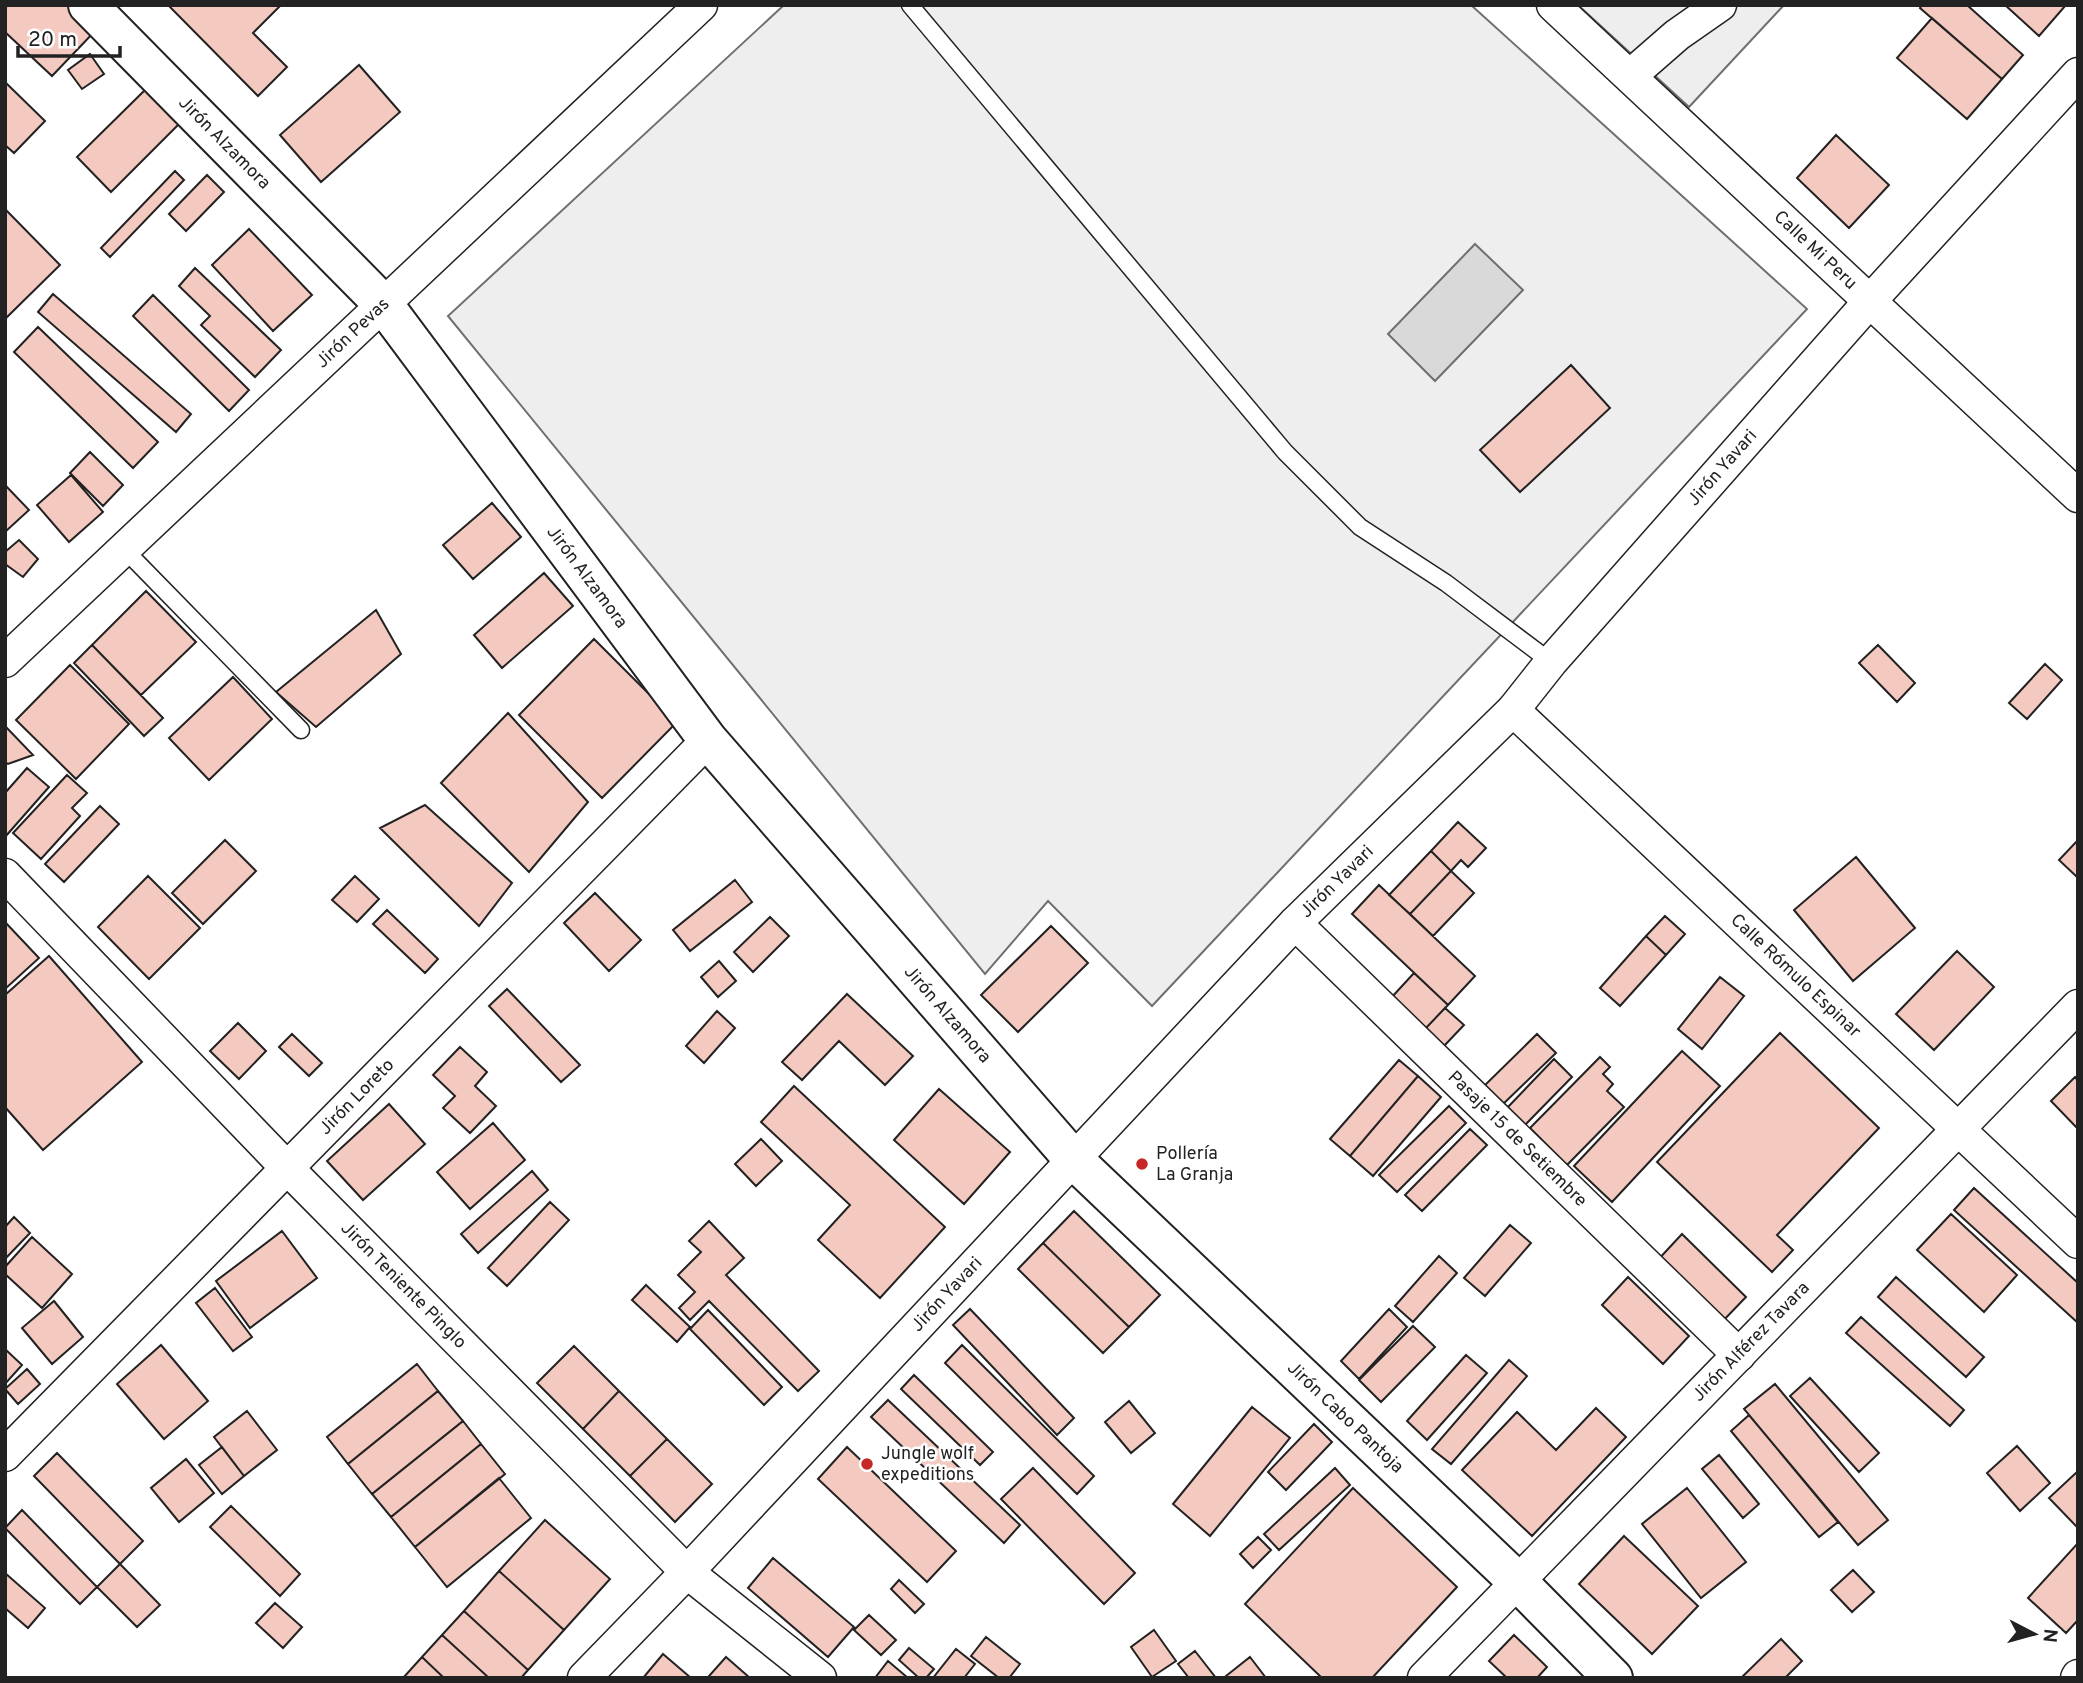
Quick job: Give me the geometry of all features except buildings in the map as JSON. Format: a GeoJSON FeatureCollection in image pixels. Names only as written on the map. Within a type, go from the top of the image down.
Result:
{"type":"FeatureCollection","features":[{"type":"Feature","properties":{"kind":"street","name":"Jirón Alzamora"},"geometry":{"type":"LineString","coordinates":[[88,5],[384,305],[708,740],[1074,1160]]}},
{"type":"Feature","properties":{"kind":"street","name":"Jirón Pevas"},"geometry":{"type":"LineString","coordinates":[[5,661],[701,5]]}},
{"type":"Feature","properties":{"kind":"street","name":"Calle Mi Peru"},"geometry":{"type":"LineString","coordinates":[[1553,5],[2078,496]]}},
{"type":"Feature","properties":{"kind":"street"},"geometry":{"type":"LineString","coordinates":[[1630,76],[1677,35],[1720,5]]}},
{"type":"Feature","properties":{"kind":"street","name":"Jirón Yavari"},"geometry":{"type":"LineString","coordinates":[[584,1678],[687,1572],[1295,923],[1513,710],[1551,662],[1870,301],[2078,74]]}},
{"type":"Feature","properties":{"kind":"street","name":"Calle Rómulo Espinar"},"geometry":{"type":"LineString","coordinates":[[1513,710],[2078,1242]]}},
{"type":"Feature","properties":{"kind":"street","name":"Jirón Loreto"},"geometry":{"type":"LineString","coordinates":[[5,1455],[708,740]]}},
{"type":"Feature","properties":{"kind":"street","name":"Jirón Teniente Pinglo"},"geometry":{"type":"LineString","coordinates":[[5,875],[287,1168],[687,1572],[820,1678]]}},
{"type":"Feature","properties":{"kind":"street","name":"Pasaje 15 de Setiembre"},"geometry":{"type":"LineString","coordinates":[[1295,923],[1739,1355]]}},
{"type":"Feature","properties":{"kind":"street","name":"Jirón Alférez Tavara"},"geometry":{"type":"LineString","coordinates":[[1424,1678],[2078,1006]]}},
{"type":"Feature","properties":{"kind":"street","name":"Jirón Cabo Pantoja"},"geometry":{"type":"LineString","coordinates":[[1074,1160],[1519,1583],[1614,1678]]}},
{"type":"Feature","properties":{"kind":"lane"},"geometry":{"type":"LineString","coordinates":[[910,5],[1286,452],[1360,527],[1446,583],[1551,662]]}},
{"type":"Feature","properties":{"kind":"lane"},"geometry":{"type":"LineString","coordinates":[[124,549],[301,730]]}},
{"type":"Feature","properties":{"kind":"shaded area"},"geometry":{"type":"Polygon","coordinates":[[[784,5],[1471,5],[1807,309],[1152,1006],[1048,901],[985,974],[448,316],[784,5]]]}},
{"type":"Feature","properties":{"kind":"shaded area"},"geometry":{"type":"Polygon","coordinates":[[[1578,5],[1784,5],[1689,107],[1578,5]]]}},
{"type":"Feature","properties":{"kind":"shaded area"},"geometry":{"type":"Polygon","coordinates":[[[1475,244],[1523,290],[1435,381],[1388,334],[1475,244]]]}},
{"type":"Feature","properties":{"kind":"place","name":"Pollería La Granja"},"geometry":{"type":"Point","coordinates":[1142,1164]}},
{"type":"Feature","properties":{"kind":"place","name":"Jungle wolf expeditions"},"geometry":{"type":"Point","coordinates":[867,1464]}}]}
